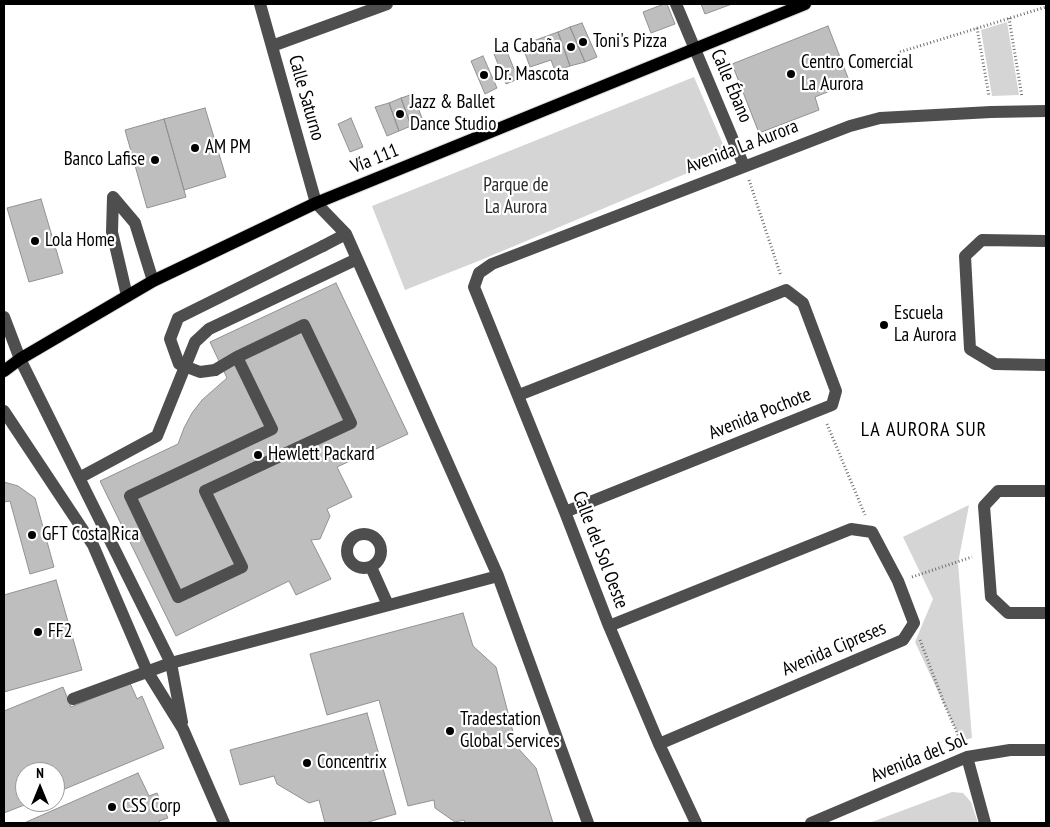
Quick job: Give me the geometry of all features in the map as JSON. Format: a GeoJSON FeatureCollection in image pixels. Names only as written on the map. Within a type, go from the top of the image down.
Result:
{"type":"FeatureCollection","features":[{"type":"Feature","properties":{"kind":"main road","name":"Vía 111"},"geometry":{"type":"LineString","coordinates":[[4,371],[20,359],[153,281],[316,203],[805,4]]}},
{"type":"Feature","properties":{"kind":"street","name":"Calle Saturno"},"geometry":{"type":"LineString","coordinates":[[260,4],[316,203]]}},
{"type":"Feature","properties":{"kind":"street"},"geometry":{"type":"LineString","coordinates":[[272,46],[387,4]]}},
{"type":"Feature","properties":{"kind":"street","name":"Calle Ébano"},"geometry":{"type":"LineString","coordinates":[[676,4],[744,166]]}},
{"type":"Feature","properties":{"kind":"street","name":"Avenida La Aurora"},"geometry":{"type":"LineString","coordinates":[[474,287],[479,273],[492,264],[850,126],[880,118],[1046,111]]}},
{"type":"Feature","properties":{"kind":"street"},"geometry":{"type":"LineString","coordinates":[[127,296],[112,232],[113,197],[135,223],[153,281]]}},
{"type":"Feature","properties":{"kind":"street"},"geometry":{"type":"LineString","coordinates":[[316,203],[346,234],[498,576],[588,823]]}},
{"type":"Feature","properties":{"kind":"street"},"geometry":{"type":"LineString","coordinates":[[238,357],[272,430],[130,496],[178,597],[242,567],[205,491],[351,423],[304,325],[238,357],[215,370],[200,372],[178,364],[170,339],[178,318],[346,234]]}},
{"type":"Feature","properties":{"kind":"street"},"geometry":{"type":"LineString","coordinates":[[1046,241],[982,240],[965,256],[970,349],[995,364],[1046,364]]}},
{"type":"Feature","properties":{"kind":"street"},"geometry":{"type":"LineString","coordinates":[[80,478],[157,436],[195,342],[209,329],[357,259]]}},
{"type":"Feature","properties":{"kind":"street","name":"Calle del Sol Oeste"},"geometry":{"type":"LineString","coordinates":[[474,287],[609,626],[659,744],[696,823]]}},
{"type":"Feature","properties":{"kind":"street"},"geometry":{"type":"LineString","coordinates":[[518,395],[786,290]]}},
{"type":"Feature","properties":{"kind":"street","name":"Avenida Pochote"},"geometry":{"type":"LineString","coordinates":[[565,512],[832,405],[836,391],[803,303],[786,290]]}},
{"type":"Feature","properties":{"kind":"street"},"geometry":{"type":"LineString","coordinates":[[4,317],[20,359],[172,662],[183,729]]}},
{"type":"Feature","properties":{"kind":"street"},"geometry":{"type":"LineString","coordinates":[[4,411],[93,545],[147,671],[183,729],[224,823]]}},
{"type":"Feature","properties":{"kind":"street"},"geometry":{"type":"LineString","coordinates":[[1046,491],[998,491],[984,506],[990,597],[1008,613],[1046,613]]}},
{"type":"Feature","properties":{"kind":"street"},"geometry":{"type":"LineString","coordinates":[[609,626],[852,529],[872,532]]}},
{"type":"Feature","properties":{"kind":"street","name":"Avenida Cipreses"},"geometry":{"type":"LineString","coordinates":[[659,744],[903,640],[914,623],[898,581],[872,532]]}},
{"type":"Feature","properties":{"kind":"street"},"geometry":{"type":"LineString","coordinates":[[371,567],[388,605]]}},
{"type":"Feature","properties":{"kind":"street"},"geometry":{"type":"LineString","coordinates":[[73,699],[172,662],[498,576]]}},
{"type":"Feature","properties":{"kind":"street","name":"Avenida del Sol"},"geometry":{"type":"LineString","coordinates":[[811,823],[968,757],[1010,750],[1046,750]]}},
{"type":"Feature","properties":{"kind":"street"},"geometry":{"type":"LineString","coordinates":[[968,757],[985,823]]}},
{"type":"Feature","properties":{"kind":"path"},"geometry":{"type":"LineString","coordinates":[[900,52],[1046,7]]}},
{"type":"Feature","properties":{"kind":"path"},"geometry":{"type":"LineString","coordinates":[[1009,18],[1024,111]]}},
{"type":"Feature","properties":{"kind":"path"},"geometry":{"type":"LineString","coordinates":[[977,28],[992,112]]}},
{"type":"Feature","properties":{"kind":"path"},"geometry":{"type":"LineString","coordinates":[[744,166],[786,290]]}},
{"type":"Feature","properties":{"kind":"path"},"geometry":{"type":"LineString","coordinates":[[821,409],[872,532]]}},
{"type":"Feature","properties":{"kind":"path"},"geometry":{"type":"LineString","coordinates":[[898,581],[987,553]]}},
{"type":"Feature","properties":{"kind":"path"},"geometry":{"type":"LineString","coordinates":[[914,623],[944,703],[968,757]]}},
{"type":"Feature","properties":{"kind":"green space"},"geometry":{"type":"Polygon","coordinates":[[[1007,22],[1019,95],[992,96],[981,30],[1007,22]]]}},
{"type":"Feature","properties":{"kind":"green space","name":"Parque de La Aurora"},"geometry":{"type":"Polygon","coordinates":[[[694,77],[728,156],[405,290],[372,206],[694,77]]]}},
{"type":"Feature","properties":{"kind":"green space"},"geometry":{"type":"Polygon","coordinates":[[[969,505],[958,563],[972,738],[961,741],[915,642],[933,599],[903,537],[969,505]]]}},
{"type":"Feature","properties":{"kind":"green space"},"geometry":{"type":"Polygon","coordinates":[[[952,792],[963,793],[971,802],[978,823],[869,823],[952,792]]]}},
{"type":"Feature","properties":{"kind":"building"},"geometry":{"type":"Polygon","coordinates":[[[667,4],[675,24],[651,33],[643,12],[667,4]]]}},
{"type":"Feature","properties":{"kind":"building"},"geometry":{"type":"Polygon","coordinates":[[[701,4],[732,4],[705,14],[701,4]]]}},
{"type":"Feature","properties":{"kind":"building","name":"Toni's Pizza"},"geometry":{"type":"Polygon","coordinates":[[[582,23],[597,57],[585,62],[570,27],[582,23]]]}},
{"type":"Feature","properties":{"kind":"building","name":"Centro Comercial La Aurora"},"geometry":{"type":"Polygon","coordinates":[[[828,26],[850,83],[815,97],[819,110],[759,133],[732,64],[828,26]]]}},
{"type":"Feature","properties":{"kind":"building","name":"La Cabaña"},"geometry":{"type":"Polygon","coordinates":[[[570,27],[585,62],[570,66],[558,32],[570,27]]]}},
{"type":"Feature","properties":{"kind":"building"},"geometry":{"type":"Polygon","coordinates":[[[558,32],[570,66],[555,71],[551,60],[530,67],[522,45],[558,32]]]}},
{"type":"Feature","properties":{"kind":"building"},"geometry":{"type":"Polygon","coordinates":[[[506,49],[518,79],[506,84],[494,54],[506,49]]]}},
{"type":"Feature","properties":{"kind":"building","name":"Dr. Mascota"},"geometry":{"type":"Polygon","coordinates":[[[483,56],[497,88],[485,94],[471,61],[483,56]]]}},
{"type":"Feature","properties":{"kind":"building"},"geometry":{"type":"Polygon","coordinates":[[[413,94],[423,121],[411,126],[401,98],[413,94]]]}},
{"type":"Feature","properties":{"kind":"building","name":"Jazz & Ballet Dance Studio"},"geometry":{"type":"Polygon","coordinates":[[[401,98],[411,126],[399,131],[389,103],[401,98]]]}},
{"type":"Feature","properties":{"kind":"building"},"geometry":{"type":"Polygon","coordinates":[[[389,103],[399,131],[387,136],[375,107],[389,103]]]}},
{"type":"Feature","properties":{"kind":"building","name":"AM PM"},"geometry":{"type":"Polygon","coordinates":[[[205,108],[226,177],[184,190],[164,119],[205,108]]]}},
{"type":"Feature","properties":{"kind":"building"},"geometry":{"type":"Polygon","coordinates":[[[351,118],[363,147],[350,152],[338,124],[351,118]]]}},
{"type":"Feature","properties":{"kind":"building","name":"Banco Lafise"},"geometry":{"type":"Polygon","coordinates":[[[164,119],[186,197],[147,208],[125,130],[164,119]]]}},
{"type":"Feature","properties":{"kind":"building","name":"Lola Home"},"geometry":{"type":"Polygon","coordinates":[[[41,199],[63,273],[29,282],[7,208],[41,199]]]}},
{"type":"Feature","properties":{"kind":"building","name":"Hewlett Packard"},"geometry":{"type":"Polygon","coordinates":[[[336,283],[408,434],[337,467],[352,497],[327,509],[330,516],[320,539],[311,540],[331,579],[296,595],[289,581],[176,636],[100,481],[178,444],[192,413],[202,400],[227,378],[210,342],[336,283]]]}},
{"type":"Feature","properties":{"kind":"building","name":"GFT Costa Rica"},"geometry":{"type":"Polygon","coordinates":[[[4,482],[18,486],[35,498],[54,567],[30,574],[10,501],[4,502],[4,482]]]}},
{"type":"Feature","properties":{"kind":"building","name":"FF2"},"geometry":{"type":"Polygon","coordinates":[[[56,580],[82,670],[4,692],[4,595],[56,580]]]}},
{"type":"Feature","properties":{"kind":"building","name":"Tradestation Global Services"},"geometry":{"type":"Polygon","coordinates":[[[463,613],[473,646],[496,667],[517,747],[536,768],[553,823],[465,823],[464,820],[455,822],[435,808],[434,800],[408,806],[379,700],[327,715],[310,654],[463,613]]]}},
{"type":"Feature","properties":{"kind":"building"},"geometry":{"type":"Polygon","coordinates":[[[130,683],[137,699],[142,696],[164,748],[65,789],[65,762],[15,762],[15,809],[4,813],[4,711],[63,687],[71,707],[130,683]]]}},
{"type":"Feature","properties":{"kind":"building","name":"Concentrix"},"geometry":{"type":"Polygon","coordinates":[[[367,713],[396,814],[365,823],[325,823],[319,800],[309,803],[277,784],[274,776],[240,785],[230,750],[367,713]]]}},
{"type":"Feature","properties":{"kind":"building","name":"CSS Corp"},"geometry":{"type":"Polygon","coordinates":[[[138,773],[149,796],[157,793],[168,818],[159,821],[160,823],[24,823],[49,812],[65,812],[65,805],[138,773]]]}},
{"type":"Feature","properties":{"kind":"place","name":"Toni's Pizza"},"geometry":{"type":"Point","coordinates":[583,42]}},
{"type":"Feature","properties":{"kind":"place","name":"La Cabaña"},"geometry":{"type":"Point","coordinates":[571,47]}},
{"type":"Feature","properties":{"kind":"place","name":"Centro Comercial La Aurora"},"geometry":{"type":"Point","coordinates":[791,74]}},
{"type":"Feature","properties":{"kind":"place","name":"Dr. Mascota"},"geometry":{"type":"Point","coordinates":[484,75]}},
{"type":"Feature","properties":{"kind":"place","name":"Jazz & Ballet Dance Studio"},"geometry":{"type":"Point","coordinates":[400,114]}},
{"type":"Feature","properties":{"kind":"place","name":"AM PM"},"geometry":{"type":"Point","coordinates":[195,148]}},
{"type":"Feature","properties":{"kind":"place","name":"Banco Lafise"},"geometry":{"type":"Point","coordinates":[155,160]}},
{"type":"Feature","properties":{"kind":"place","name":"Lola Home"},"geometry":{"type":"Point","coordinates":[35,241]}},
{"type":"Feature","properties":{"kind":"place","name":"Escuela La Aurora"},"geometry":{"type":"Point","coordinates":[884,325]}},
{"type":"Feature","properties":{"kind":"place","name":"Hewlett Packard"},"geometry":{"type":"Point","coordinates":[258,455]}},
{"type":"Feature","properties":{"kind":"place","name":"GFT Costa Rica"},"geometry":{"type":"Point","coordinates":[32,535]}},
{"type":"Feature","properties":{"kind":"place","name":"FF2"},"geometry":{"type":"Point","coordinates":[38,632]}},
{"type":"Feature","properties":{"kind":"place","name":"Tradestation Global Services"},"geometry":{"type":"Point","coordinates":[450,731]}},
{"type":"Feature","properties":{"kind":"place","name":"Concentrix"},"geometry":{"type":"Point","coordinates":[307,763]}},
{"type":"Feature","properties":{"kind":"place","name":"CSS Corp"},"geometry":{"type":"Point","coordinates":[112,807]}},
{"type":"Feature","properties":{"kind":"district","name":"LA AURORA SUR"},"geometry":{"type":"Point","coordinates":[924,430]}}]}
